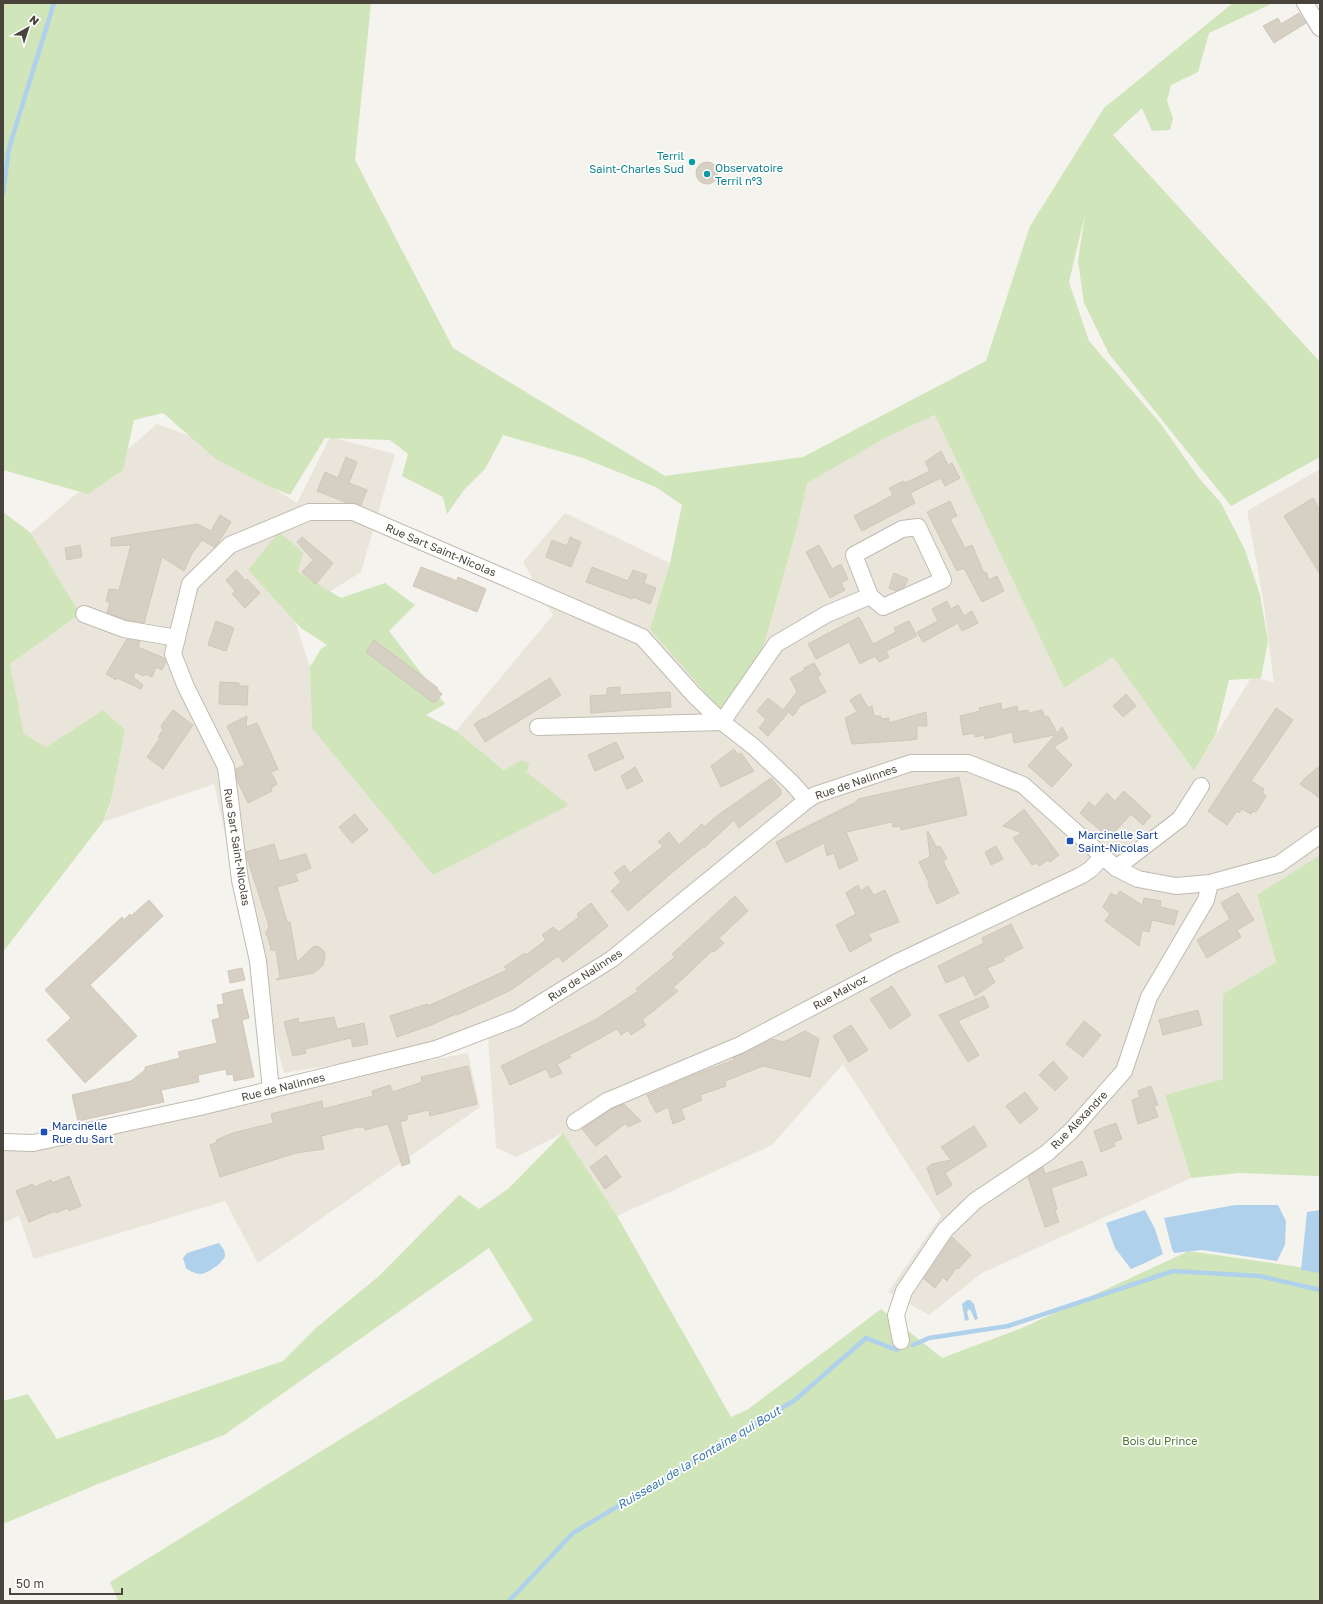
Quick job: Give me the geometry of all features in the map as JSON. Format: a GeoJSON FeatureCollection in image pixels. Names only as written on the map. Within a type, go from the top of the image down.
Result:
{"type":"FeatureCollection","features":[{"type":"Feature","properties":{"kind":"street"},"geometry":{"type":"LineString","coordinates":[[1305,3],[1320,28]]}},
{"type":"Feature","properties":{"kind":"street","name":"Rue Sart Saint-Nicolas"},"geometry":{"type":"LineString","coordinates":[[271,1090],[258,961],[240,880],[226,767],[186,687],[173,654],[190,584],[230,545],[309,512],[353,512],[642,637],[694,695],[722,722],[754,747],[792,783],[807,800]]}},
{"type":"Feature","properties":{"kind":"street"},"geometry":{"type":"LineString","coordinates":[[918,527],[943,580],[882,607],[870,596],[854,555],[902,529],[918,527]]}},
{"type":"Feature","properties":{"kind":"street"},"geometry":{"type":"LineString","coordinates":[[538,727],[722,722],[776,644],[827,614],[870,596]]}},
{"type":"Feature","properties":{"kind":"street"},"geometry":{"type":"LineString","coordinates":[[84,614],[124,629],[177,638]]}},
{"type":"Feature","properties":{"kind":"street","name":"Rue de Nalinnes"},"geometry":{"type":"LineString","coordinates":[[3,1142],[33,1144],[271,1090],[436,1049],[517,1018],[612,960],[807,800],[911,763],[968,763],[1023,786],[1116,868],[1138,879],[1176,886],[1210,883],[1279,864],[1320,835]]}},
{"type":"Feature","properties":{"kind":"street"},"geometry":{"type":"LineString","coordinates":[[1116,868],[1180,819],[1201,786]]}},
{"type":"Feature","properties":{"kind":"street","name":"Rue Malvoz"},"geometry":{"type":"LineString","coordinates":[[575,1122],[607,1102],[740,1045],[892,965],[1082,875],[1091,869],[1102,857]]}},
{"type":"Feature","properties":{"kind":"street","name":"Rue Alexandre"},"geometry":{"type":"LineString","coordinates":[[901,1341],[896,1315],[904,1290],[945,1230],[975,1201],[1047,1153],[1071,1131],[1124,1071],[1149,997],[1206,900],[1210,883]]}},
{"type":"Feature","properties":{"kind":"shaded area"},"geometry":{"type":"Polygon","coordinates":[[[936,415],[1064,688],[1113,657],[1194,771],[1252,676],[1274,683],[1263,598],[1247,511],[1320,469],[1320,855],[1257,895],[1276,962],[1223,994],[1223,1079],[1165,1095],[1191,1178],[982,1273],[929,1315],[888,1292],[941,1216],[843,1064],[772,1145],[617,1216],[563,1133],[516,1157],[496,1148],[488,1036],[423,1050],[284,1073],[255,968],[214,784],[103,822],[110,807],[125,730],[103,710],[46,747],[24,734],[10,664],[80,614],[31,533],[157,424],[198,439],[297,503],[330,437],[395,454],[361,572],[293,615],[310,667],[312,728],[556,811],[456,731],[553,615],[523,562],[565,513],[670,563],[650,629],[763,647],[798,524],[807,482],[887,437],[936,415]]]}},
{"type":"Feature","properties":{"kind":"shaded area"},"geometry":{"type":"Polygon","coordinates":[[[468,1053],[480,1107],[258,1263],[225,1201],[34,1259],[19,1216],[3,1223],[3,1148],[180,1109],[468,1053]]]}},
{"type":"Feature","properties":{"kind":"green space"},"geometry":{"type":"Polygon","coordinates":[[[3,3],[371,3],[355,160],[453,348],[665,476],[803,457],[986,361],[1030,226],[1104,108],[1233,3],[1273,3],[1209,33],[1198,72],[1171,85],[1167,101],[1173,118],[1170,130],[1152,131],[1142,108],[1113,135],[1320,362],[1320,457],[1231,506],[1109,354],[1084,303],[1078,261],[1085,214],[1069,282],[1089,341],[1160,423],[1199,478],[1221,503],[1245,550],[1260,595],[1268,641],[1261,678],[1229,680],[1216,734],[1194,771],[1113,657],[1064,688],[935,415],[887,437],[807,483],[798,524],[763,648],[723,713],[650,629],[670,563],[682,505],[656,487],[580,457],[503,435],[485,469],[464,490],[447,514],[443,497],[402,476],[408,454],[390,440],[325,438],[290,495],[262,483],[216,459],[163,413],[134,420],[123,470],[88,494],[3,470],[3,3]]]}},
{"type":"Feature","properties":{"kind":"green space"},"geometry":{"type":"Polygon","coordinates":[[[3,512],[31,533],[80,614],[10,664],[24,734],[46,747],[103,710],[125,730],[111,801],[103,822],[3,952],[3,512]]]}},
{"type":"Feature","properties":{"kind":"green space"},"geometry":{"type":"Polygon","coordinates":[[[279,532],[303,552],[298,572],[341,598],[385,583],[415,605],[389,631],[445,704],[426,715],[456,731],[504,770],[522,760],[530,764],[526,772],[569,805],[433,875],[312,728],[310,667],[321,649],[327,645],[301,628],[248,570],[279,532]]]}},
{"type":"Feature","properties":{"kind":"green space"},"geometry":{"type":"Polygon","coordinates":[[[1320,855],[1320,1176],[1239,1173],[1191,1178],[1165,1095],[1223,1079],[1223,994],[1276,962],[1257,895],[1320,855]]]}},
{"type":"Feature","properties":{"kind":"green space","name":"Bois du Prince"},"geometry":{"type":"Polygon","coordinates":[[[563,1133],[617,1216],[731,1417],[747,1410],[881,1309],[942,1358],[1022,1328],[1189,1251],[1320,1270],[1320,1601],[118,1601],[110,1582],[533,1320],[489,1248],[224,1435],[98,1484],[3,1524],[3,1401],[28,1394],[57,1439],[283,1361],[316,1328],[379,1276],[459,1195],[479,1209],[508,1189],[563,1133]]]}},
{"type":"Feature","properties":{"kind":"water"},"geometry":{"type":"Polygon","coordinates":[[[1235,1205],[1278,1205],[1286,1221],[1285,1245],[1277,1261],[1202,1250],[1174,1253],[1164,1218],[1235,1205]]]}},
{"type":"Feature","properties":{"kind":"water"},"geometry":{"type":"Polygon","coordinates":[[[1145,1210],[1155,1229],[1163,1254],[1131,1269],[1115,1248],[1106,1223],[1145,1210]]]}},
{"type":"Feature","properties":{"kind":"water"},"geometry":{"type":"Polygon","coordinates":[[[1320,1210],[1320,1273],[1301,1270],[1307,1212],[1320,1210]]]}},
{"type":"Feature","properties":{"kind":"water"},"geometry":{"type":"Polygon","coordinates":[[[219,1243],[224,1250],[225,1255],[216,1267],[201,1274],[186,1268],[183,1258],[187,1253],[219,1243]]]}},
{"type":"Feature","properties":{"kind":"water"},"geometry":{"type":"Polygon","coordinates":[[[967,1300],[970,1300],[974,1304],[978,1319],[975,1320],[969,1309],[967,1312],[969,1320],[965,1321],[962,1304],[967,1300]]]}},
{"type":"Feature","properties":{"kind":"building"},"geometry":{"type":"Polygon","coordinates":[[[1299,13],[1306,23],[1274,43],[1263,26],[1278,18],[1281,24],[1299,13]]]}},
{"type":"Feature","properties":{"kind":"building","name":"Observatoire Terril n°3"},"geometry":{"type":"Polygon","coordinates":[[[707,162],[715,165],[718,173],[715,181],[707,184],[699,181],[696,173],[699,165],[707,162]]]}},
{"type":"Feature","properties":{"kind":"building"},"geometry":{"type":"Polygon","coordinates":[[[941,451],[948,465],[952,463],[960,478],[945,486],[941,478],[910,493],[915,503],[862,531],[854,516],[893,495],[889,488],[904,481],[905,483],[930,471],[925,462],[941,451]]]}},
{"type":"Feature","properties":{"kind":"building"},"geometry":{"type":"Polygon","coordinates":[[[346,457],[357,462],[349,483],[367,490],[361,505],[345,502],[317,491],[325,472],[338,478],[346,457]]]}},
{"type":"Feature","properties":{"kind":"building"},"geometry":{"type":"Polygon","coordinates":[[[1313,498],[1320,510],[1320,574],[1284,516],[1313,498]]]}},
{"type":"Feature","properties":{"kind":"building"},"geometry":{"type":"Polygon","coordinates":[[[950,501],[957,516],[950,519],[965,548],[972,545],[984,573],[986,572],[989,580],[997,576],[1004,591],[982,602],[964,568],[957,571],[927,512],[950,501]]]}},
{"type":"Feature","properties":{"kind":"building"},"geometry":{"type":"Polygon","coordinates":[[[220,515],[231,522],[218,543],[214,547],[202,540],[191,555],[184,571],[162,557],[144,623],[126,620],[107,613],[110,603],[106,601],[109,589],[119,590],[131,545],[111,546],[111,538],[197,524],[211,531],[220,515]]]}},
{"type":"Feature","properties":{"kind":"building"},"geometry":{"type":"Polygon","coordinates":[[[302,537],[333,563],[316,584],[302,572],[313,560],[297,542],[302,537]]]}},
{"type":"Feature","properties":{"kind":"building"},"geometry":{"type":"Polygon","coordinates":[[[570,537],[581,542],[571,567],[546,557],[552,540],[567,546],[570,537]]]}},
{"type":"Feature","properties":{"kind":"building"},"geometry":{"type":"Polygon","coordinates":[[[80,545],[82,557],[67,560],[65,548],[80,545]]]}},
{"type":"Feature","properties":{"kind":"building"},"geometry":{"type":"Polygon","coordinates":[[[819,545],[832,569],[841,564],[848,579],[841,583],[845,590],[830,598],[806,552],[819,545]]]}},
{"type":"Feature","properties":{"kind":"building"},"geometry":{"type":"Polygon","coordinates":[[[421,567],[457,581],[458,577],[486,589],[477,612],[413,586],[421,567]]]}},
{"type":"Feature","properties":{"kind":"building"},"geometry":{"type":"Polygon","coordinates":[[[592,567],[628,581],[633,570],[647,575],[644,583],[656,588],[650,604],[586,582],[592,567]]]}},
{"type":"Feature","properties":{"kind":"building"},"geometry":{"type":"Polygon","coordinates":[[[236,570],[260,593],[245,608],[232,594],[235,591],[226,580],[236,570]]]}},
{"type":"Feature","properties":{"kind":"building"},"geometry":{"type":"Polygon","coordinates":[[[894,573],[908,579],[905,586],[896,591],[889,588],[894,573]]]}},
{"type":"Feature","properties":{"kind":"building"},"geometry":{"type":"Polygon","coordinates":[[[947,601],[951,609],[958,605],[964,616],[972,611],[978,623],[962,631],[958,623],[923,642],[917,632],[938,621],[932,609],[947,601]]]}},
{"type":"Feature","properties":{"kind":"building"},"geometry":{"type":"Polygon","coordinates":[[[859,617],[873,644],[896,632],[894,628],[909,621],[917,636],[886,651],[889,657],[879,662],[875,656],[860,664],[849,642],[816,659],[808,644],[859,617]]]}},
{"type":"Feature","properties":{"kind":"building"},"geometry":{"type":"Polygon","coordinates":[[[216,621],[234,628],[226,651],[208,645],[216,621]]]}},
{"type":"Feature","properties":{"kind":"building"},"geometry":{"type":"Polygon","coordinates":[[[127,639],[140,641],[138,647],[164,658],[166,661],[162,670],[156,667],[152,677],[145,674],[144,676],[135,672],[133,677],[143,685],[141,689],[117,678],[116,680],[106,674],[127,639]]]}},
{"type":"Feature","properties":{"kind":"building"},"geometry":{"type":"Polygon","coordinates":[[[374,640],[438,688],[437,689],[442,694],[434,703],[366,652],[374,640]]]}},
{"type":"Feature","properties":{"kind":"building"},"geometry":{"type":"Polygon","coordinates":[[[814,663],[821,675],[817,677],[826,692],[800,706],[793,716],[788,712],[786,713],[787,714],[768,736],[759,728],[766,719],[757,711],[768,698],[783,710],[797,692],[790,678],[814,663]]]}},
{"type":"Feature","properties":{"kind":"building"},"geometry":{"type":"Polygon","coordinates":[[[550,678],[561,695],[485,742],[474,724],[484,718],[485,719],[550,678]]]}},
{"type":"Feature","properties":{"kind":"building"},"geometry":{"type":"Polygon","coordinates":[[[220,682],[239,683],[239,686],[248,686],[247,705],[219,704],[220,682]]]}},
{"type":"Feature","properties":{"kind":"building"},"geometry":{"type":"Polygon","coordinates":[[[620,687],[620,695],[670,692],[671,707],[591,713],[590,696],[607,695],[607,688],[620,687]]]}},
{"type":"Feature","properties":{"kind":"building"},"geometry":{"type":"Polygon","coordinates":[[[860,694],[868,708],[872,706],[874,716],[881,716],[881,719],[889,718],[889,723],[926,712],[927,726],[917,726],[917,739],[852,744],[845,718],[857,712],[850,700],[860,694]]]}},
{"type":"Feature","properties":{"kind":"building"},"geometry":{"type":"Polygon","coordinates":[[[1126,694],[1136,706],[1123,717],[1113,706],[1126,694]]]}},
{"type":"Feature","properties":{"kind":"building"},"geometry":{"type":"Polygon","coordinates":[[[1001,703],[1002,710],[1017,706],[1018,712],[1028,710],[1029,713],[1042,710],[1045,717],[1048,716],[1057,733],[1062,727],[1068,738],[1054,747],[1072,765],[1052,787],[1028,766],[1055,735],[1014,743],[1012,732],[985,739],[984,735],[975,737],[974,733],[963,735],[960,716],[980,711],[979,708],[1001,703]]]}},
{"type":"Feature","properties":{"kind":"building"},"geometry":{"type":"Polygon","coordinates":[[[1276,708],[1293,720],[1251,781],[1264,789],[1262,792],[1266,796],[1256,812],[1253,811],[1251,814],[1242,809],[1239,813],[1237,811],[1227,825],[1208,811],[1276,708]]]}},
{"type":"Feature","properties":{"kind":"building"},"geometry":{"type":"Polygon","coordinates":[[[173,710],[193,725],[163,769],[147,757],[160,738],[158,737],[163,730],[161,726],[173,710]]]}},
{"type":"Feature","properties":{"kind":"building"},"geometry":{"type":"Polygon","coordinates":[[[247,716],[246,727],[257,723],[278,769],[271,772],[277,784],[271,788],[272,791],[248,803],[237,780],[236,769],[245,765],[227,726],[247,716]]]}},
{"type":"Feature","properties":{"kind":"building"},"geometry":{"type":"Polygon","coordinates":[[[616,742],[624,758],[595,771],[588,755],[616,742]]]}},
{"type":"Feature","properties":{"kind":"building"},"geometry":{"type":"Polygon","coordinates":[[[734,749],[738,755],[741,753],[754,771],[721,787],[711,766],[734,749]]]}},
{"type":"Feature","properties":{"kind":"building"},"geometry":{"type":"Polygon","coordinates":[[[1320,766],[1320,798],[1300,784],[1320,766]]]}},
{"type":"Feature","properties":{"kind":"building"},"geometry":{"type":"Polygon","coordinates":[[[635,767],[643,781],[627,789],[621,776],[635,767]]]}},
{"type":"Feature","properties":{"kind":"building"},"geometry":{"type":"Polygon","coordinates":[[[959,777],[967,815],[901,830],[900,826],[893,827],[892,822],[846,832],[858,860],[839,869],[834,853],[827,856],[824,843],[786,863],[776,842],[858,801],[858,799],[959,777]]]}},
{"type":"Feature","properties":{"kind":"building"},"geometry":{"type":"Polygon","coordinates":[[[771,778],[781,790],[781,795],[739,828],[734,820],[704,848],[703,847],[668,876],[628,911],[611,891],[621,882],[614,873],[624,865],[630,873],[663,846],[658,842],[669,832],[679,845],[702,824],[704,827],[718,815],[771,778]]]}},
{"type":"Feature","properties":{"kind":"building"},"geometry":{"type":"Polygon","coordinates":[[[1124,791],[1151,816],[1143,825],[1131,814],[1109,838],[1080,813],[1089,802],[1095,807],[1107,793],[1115,801],[1124,791]]]}},
{"type":"Feature","properties":{"kind":"building"},"geometry":{"type":"Polygon","coordinates":[[[1024,809],[1059,855],[1050,862],[1048,860],[1039,866],[1037,863],[1032,865],[1013,838],[1022,833],[1003,826],[1024,809]]]}},
{"type":"Feature","properties":{"kind":"building"},"geometry":{"type":"Polygon","coordinates":[[[355,814],[368,830],[352,843],[339,827],[355,814]]]}},
{"type":"Feature","properties":{"kind":"building"},"geometry":{"type":"Polygon","coordinates":[[[928,831],[936,847],[940,846],[947,859],[943,861],[959,893],[937,904],[919,862],[930,857],[928,831]]]}},
{"type":"Feature","properties":{"kind":"building"},"geometry":{"type":"Polygon","coordinates":[[[274,844],[279,861],[306,854],[311,868],[295,874],[298,881],[277,887],[287,922],[290,922],[297,962],[313,947],[318,946],[324,951],[325,957],[323,965],[314,973],[276,980],[280,977],[276,950],[271,950],[268,937],[265,934],[269,926],[246,852],[274,844]]]}},
{"type":"Feature","properties":{"kind":"building"},"geometry":{"type":"Polygon","coordinates":[[[996,846],[1003,859],[991,865],[985,852],[996,846]]]}},
{"type":"Feature","properties":{"kind":"building"},"geometry":{"type":"Polygon","coordinates":[[[858,885],[861,891],[868,886],[874,895],[885,890],[899,922],[868,934],[872,940],[850,952],[836,925],[856,914],[846,893],[858,885]]]}},
{"type":"Feature","properties":{"kind":"building"},"geometry":{"type":"Polygon","coordinates":[[[1120,891],[1142,905],[1144,898],[1161,901],[1160,907],[1178,911],[1174,925],[1152,920],[1149,932],[1142,930],[1139,946],[1105,921],[1110,914],[1103,907],[1111,893],[1116,896],[1120,891]]]}},
{"type":"Feature","properties":{"kind":"building"},"geometry":{"type":"Polygon","coordinates":[[[1238,893],[1254,920],[1237,930],[1241,937],[1207,958],[1197,940],[1230,919],[1221,903],[1238,893]]]}},
{"type":"Feature","properties":{"kind":"building"},"geometry":{"type":"Polygon","coordinates":[[[735,896],[748,911],[719,938],[724,943],[714,952],[712,951],[673,988],[678,991],[642,1020],[646,1025],[631,1035],[628,1030],[621,1035],[617,1029],[569,1055],[571,1057],[557,1064],[562,1073],[551,1078],[546,1069],[510,1085],[501,1066],[595,1020],[638,991],[636,989],[675,957],[672,954],[735,896]]]}},
{"type":"Feature","properties":{"kind":"building"},"geometry":{"type":"Polygon","coordinates":[[[149,900],[163,916],[90,985],[137,1036],[85,1083],[47,1040],[71,1018],[45,990],[122,917],[124,920],[130,914],[131,916],[149,900]]]}},
{"type":"Feature","properties":{"kind":"building"},"geometry":{"type":"Polygon","coordinates":[[[591,903],[608,926],[563,962],[558,956],[511,990],[457,1015],[456,1014],[397,1037],[390,1016],[427,1004],[428,1006],[507,970],[504,967],[525,953],[526,955],[546,940],[542,935],[553,927],[559,932],[579,917],[577,914],[591,903]]]}},
{"type":"Feature","properties":{"kind":"building"},"geometry":{"type":"Polygon","coordinates":[[[1011,924],[1023,948],[1003,958],[1004,961],[987,968],[995,982],[975,996],[964,975],[946,983],[938,966],[984,943],[982,938],[1011,924]]]}},
{"type":"Feature","properties":{"kind":"building"},"geometry":{"type":"Polygon","coordinates":[[[242,968],[245,980],[230,983],[228,971],[242,968]]]}},
{"type":"Feature","properties":{"kind":"building"},"geometry":{"type":"Polygon","coordinates":[[[892,986],[911,1015],[890,1029],[870,999],[892,986]]]}},
{"type":"Feature","properties":{"kind":"building"},"geometry":{"type":"Polygon","coordinates":[[[242,989],[249,1018],[242,1020],[254,1077],[234,1081],[233,1074],[227,1075],[226,1069],[198,1075],[199,1082],[161,1090],[164,1102],[78,1121],[72,1095],[131,1081],[145,1070],[145,1067],[180,1058],[178,1052],[217,1043],[212,1020],[220,1018],[217,1005],[224,1004],[222,994],[242,989]]]}},
{"type":"Feature","properties":{"kind":"building"},"geometry":{"type":"Polygon","coordinates":[[[984,996],[989,1007],[958,1021],[979,1055],[968,1062],[939,1015],[984,996]]]}},
{"type":"Feature","properties":{"kind":"building"},"geometry":{"type":"Polygon","coordinates":[[[1198,1010],[1202,1025],[1163,1035],[1159,1020],[1198,1010]]]}},
{"type":"Feature","properties":{"kind":"building"},"geometry":{"type":"Polygon","coordinates":[[[334,1017],[337,1029],[364,1023],[368,1044],[353,1047],[351,1038],[305,1049],[306,1053],[293,1056],[284,1022],[298,1018],[299,1023],[334,1017]]]}},
{"type":"Feature","properties":{"kind":"building"},"geometry":{"type":"Polygon","coordinates":[[[1084,1021],[1101,1035],[1083,1057],[1066,1044],[1084,1021]]]}},
{"type":"Feature","properties":{"kind":"building"},"geometry":{"type":"Polygon","coordinates":[[[851,1025],[868,1050],[849,1062],[833,1036],[851,1025]]]}},
{"type":"Feature","properties":{"kind":"building"},"geometry":{"type":"Polygon","coordinates":[[[805,1031],[819,1039],[810,1077],[763,1066],[725,1081],[726,1086],[700,1095],[702,1100],[681,1109],[685,1119],[673,1124],[668,1107],[656,1113],[647,1095],[734,1060],[733,1058],[772,1039],[784,1042],[805,1031]]]}},
{"type":"Feature","properties":{"kind":"building"},"geometry":{"type":"Polygon","coordinates":[[[1053,1061],[1068,1078],[1055,1091],[1039,1075],[1053,1061]]]}},
{"type":"Feature","properties":{"kind":"building"},"geometry":{"type":"Polygon","coordinates":[[[468,1066],[477,1104],[430,1116],[429,1110],[407,1115],[407,1120],[400,1122],[410,1163],[402,1166],[388,1124],[365,1130],[364,1127],[358,1127],[321,1136],[324,1149],[296,1153],[220,1177],[210,1145],[217,1142],[216,1140],[233,1133],[273,1123],[271,1114],[322,1101],[323,1109],[373,1096],[372,1091],[390,1085],[393,1092],[422,1082],[421,1077],[468,1066]]]}},
{"type":"Feature","properties":{"kind":"building"},"geometry":{"type":"Polygon","coordinates":[[[1151,1086],[1158,1105],[1154,1106],[1158,1117],[1138,1124],[1132,1100],[1140,1097],[1138,1091],[1151,1086]]]}},
{"type":"Feature","properties":{"kind":"building"},"geometry":{"type":"Polygon","coordinates":[[[1025,1092],[1038,1109],[1020,1124],[1006,1106],[1025,1092]]]}},
{"type":"Feature","properties":{"kind":"building"},"geometry":{"type":"Polygon","coordinates":[[[624,1104],[641,1121],[628,1127],[626,1123],[596,1146],[582,1129],[611,1109],[624,1104]]]}},
{"type":"Feature","properties":{"kind":"building"},"geometry":{"type":"Polygon","coordinates":[[[1116,1123],[1122,1139],[1114,1142],[1115,1146],[1101,1152],[1094,1131],[1116,1123]]]}},
{"type":"Feature","properties":{"kind":"building"},"geometry":{"type":"Polygon","coordinates":[[[974,1126],[987,1146],[945,1173],[952,1185],[937,1195],[927,1168],[932,1164],[951,1160],[941,1147],[974,1126]]]}},
{"type":"Feature","properties":{"kind":"building"},"geometry":{"type":"Polygon","coordinates":[[[606,1155],[621,1177],[605,1189],[590,1167],[606,1155]]]}},
{"type":"Feature","properties":{"kind":"building"},"geometry":{"type":"Polygon","coordinates":[[[1082,1161],[1087,1175],[1051,1188],[1059,1222],[1045,1227],[1028,1177],[1043,1167],[1045,1174],[1082,1161]]]}},
{"type":"Feature","properties":{"kind":"building"},"geometry":{"type":"Polygon","coordinates":[[[69,1176],[81,1206],[69,1211],[68,1208],[56,1213],[55,1211],[29,1222],[16,1191],[33,1184],[34,1187],[51,1180],[52,1183],[69,1176]]]}},
{"type":"Feature","properties":{"kind":"building"},"geometry":{"type":"Polygon","coordinates":[[[952,1237],[971,1255],[958,1269],[957,1267],[947,1281],[943,1277],[935,1288],[924,1279],[952,1237]]]}},
{"type":"Feature","properties":{"kind":"waterway"},"geometry":{"type":"LineString","coordinates":[[3,194],[9,148],[54,3]]}},
{"type":"Feature","properties":{"kind":"waterway","name":"Ruisseau de la Fontaine qui Bout"},"geometry":{"type":"LineString","coordinates":[[913,1345],[929,1338],[1008,1326],[1173,1271],[1259,1276],[1320,1290]]}},
{"type":"Feature","properties":{"kind":"waterway","name":"Ruisseau de la Fontaine qui Bout"},"geometry":{"type":"LineString","coordinates":[[509,1601],[573,1533],[795,1400],[866,1338],[897,1350]]}},
{"type":"Feature","properties":{"kind":"place","name":"Terril Saint-Charles Sud"},"geometry":{"type":"Point","coordinates":[692,162]}},
{"type":"Feature","properties":{"kind":"place","name":"Observatoire Terril n°3"},"geometry":{"type":"Point","coordinates":[707,174]}},
{"type":"Feature","properties":{"kind":"place","name":"Marcinelle Sart Saint-Nicolas"},"geometry":{"type":"Point","coordinates":[1070,841]}},
{"type":"Feature","properties":{"kind":"place","name":"Marcinelle Rue du Sart"},"geometry":{"type":"Point","coordinates":[44,1132]}}]}
